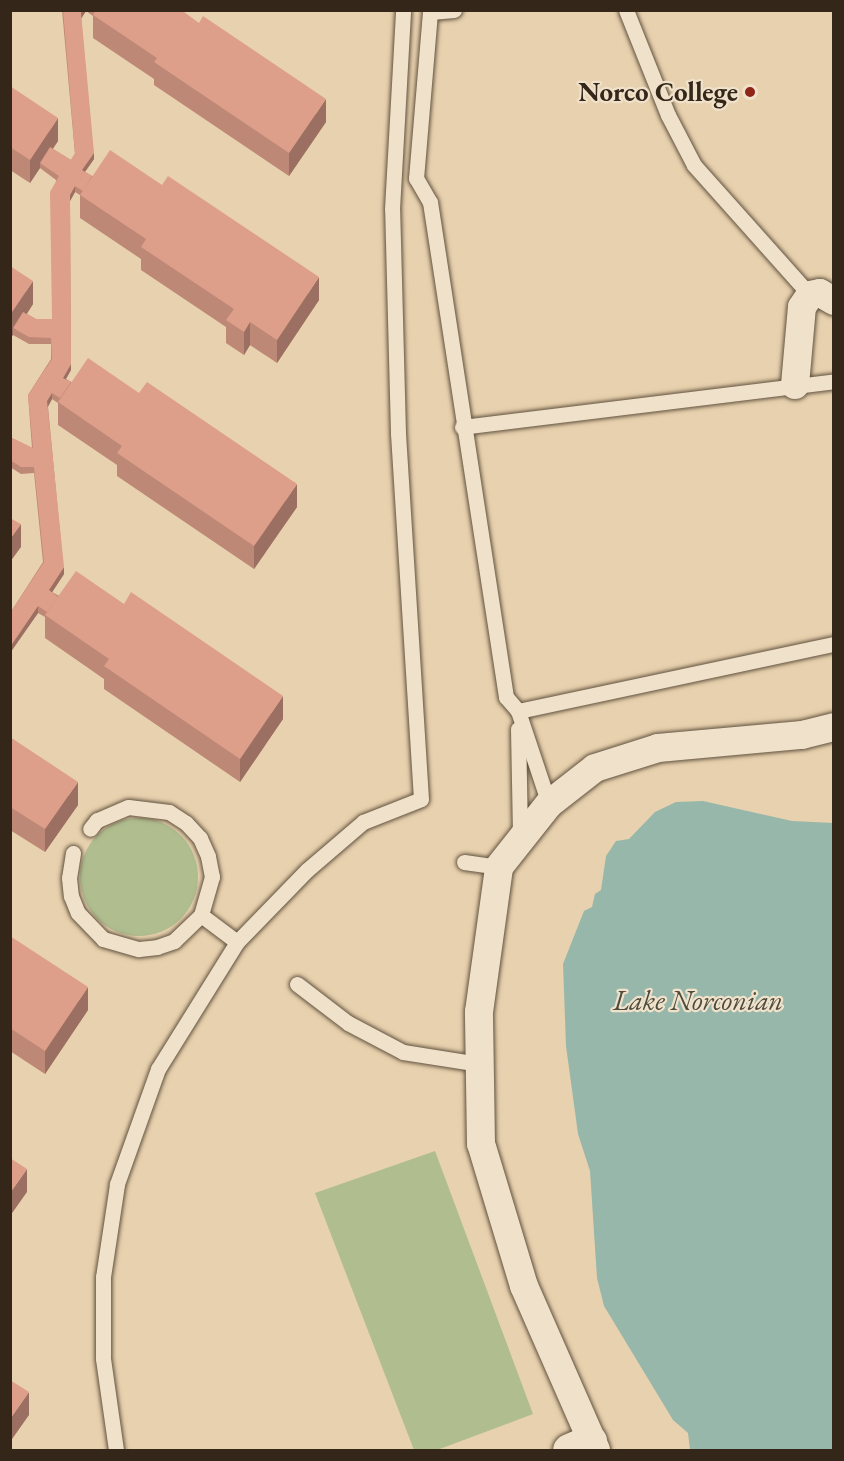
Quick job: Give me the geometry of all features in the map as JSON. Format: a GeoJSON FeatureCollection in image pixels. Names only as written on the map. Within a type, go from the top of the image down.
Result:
{"type":"FeatureCollection","features":[{"type":"Feature","properties":{"kind":"street"},"geometry":{"type":"LineString","coordinates":[[795,385],[802,307],[822,298]]}},
{"type":"Feature","properties":{"kind":"street"},"geometry":{"type":"LineString","coordinates":[[585,1447],[524,1286],[480,1144],[479,1012],[499,867],[549,804],[595,768],[658,748],[802,735],[834,728]]}},
{"type":"Feature","properties":{"kind":"lane"},"geometry":{"type":"LineString","coordinates":[[116,1450],[103,1359],[104,1277],[117,1184],[158,1069],[237,942],[307,870],[363,822],[421,799],[398,433],[392,209],[403,10]]}},
{"type":"Feature","properties":{"kind":"lane"},"geometry":{"type":"LineString","coordinates":[[454,10],[430,12],[416,178],[430,202],[462,427],[506,698],[518,711],[549,804]]}},
{"type":"Feature","properties":{"kind":"lane"},"geometry":{"type":"LineString","coordinates":[[626,10],[668,115],[694,165],[822,298]]}},
{"type":"Feature","properties":{"kind":"lane"},"geometry":{"type":"LineString","coordinates":[[462,427],[834,381]]}},
{"type":"Feature","properties":{"kind":"lane"},"geometry":{"type":"LineString","coordinates":[[518,711],[834,644]]}},
{"type":"Feature","properties":{"kind":"lane"},"geometry":{"type":"LineString","coordinates":[[518,711],[520,841]]}},
{"type":"Feature","properties":{"kind":"lane"},"geometry":{"type":"LineString","coordinates":[[73,853],[71,896],[78,913],[103,939],[129,948],[157,947],[174,940],[201,915],[212,877],[204,847],[186,823],[169,812],[128,807],[97,820],[90,829]]}},
{"type":"Feature","properties":{"kind":"lane"},"geometry":{"type":"LineString","coordinates":[[464,862],[499,867]]}},
{"type":"Feature","properties":{"kind":"lane"},"geometry":{"type":"LineString","coordinates":[[201,915],[237,942]]}},
{"type":"Feature","properties":{"kind":"lane"},"geometry":{"type":"LineString","coordinates":[[297,984],[348,1023],[403,1053],[480,1064]]}},
{"type":"Feature","properties":{"kind":"green space"},"geometry":{"type":"Polygon","coordinates":[[[139,818],[162,822],[181,835],[194,854],[198,877],[194,900],[181,919],[162,932],[139,936],[116,932],[97,919],[84,900],[80,877],[84,854],[97,835],[116,822],[139,818]]]}},
{"type":"Feature","properties":{"kind":"green space"},"geometry":{"type":"Polygon","coordinates":[[[435,1151],[533,1414],[437,1450],[414,1450],[315,1193],[435,1151]]]}},
{"type":"Feature","properties":{"kind":"water","name":"Lake Norconian"},"geometry":{"type":"Polygon","coordinates":[[[703,801],[792,821],[833,823],[833,1450],[690,1450],[688,1433],[673,1420],[604,1306],[597,1278],[590,1171],[578,1134],[566,1046],[563,964],[584,911],[592,907],[595,894],[601,890],[606,856],[616,841],[629,839],[655,812],[676,802],[703,801]]]}},
{"type":"Feature","properties":{"kind":"building"},"geometry":{"type":"Polygon","coordinates":[[[63,10],[82,10],[94,153],[82,170],[92,176],[83,191],[75,186],[70,195],[71,364],[63,378],[71,382],[60,398],[52,393],[47,401],[64,567],[49,590],[58,597],[47,612],[38,606],[10,647],[10,609],[12,610],[44,562],[34,467],[21,467],[10,460],[10,437],[33,448],[28,395],[52,359],[51,338],[29,337],[13,328],[23,312],[36,319],[52,319],[50,192],[59,176],[40,163],[50,147],[71,160],[75,153],[63,10]]]}},
{"type":"Feature","properties":{"kind":"building"},"geometry":{"type":"Polygon","coordinates":[[[96,10],[181,10],[199,23],[203,16],[326,99],[289,153],[154,62],[157,58],[93,15],[96,10]]]}},
{"type":"Feature","properties":{"kind":"building"},"geometry":{"type":"Polygon","coordinates":[[[10,86],[58,118],[30,160],[10,147],[10,86]]]}},
{"type":"Feature","properties":{"kind":"building"},"geometry":{"type":"Polygon","coordinates":[[[110,150],[162,185],[168,176],[319,277],[277,340],[250,322],[244,332],[226,320],[234,309],[141,247],[146,239],[80,195],[110,150]]]}},
{"type":"Feature","properties":{"kind":"building"},"geometry":{"type":"Polygon","coordinates":[[[10,266],[33,281],[10,315],[10,266]]]}},
{"type":"Feature","properties":{"kind":"building"},"geometry":{"type":"Polygon","coordinates":[[[88,358],[139,393],[147,382],[297,484],[254,546],[117,453],[122,446],[58,402],[88,358]]]}},
{"type":"Feature","properties":{"kind":"building"},"geometry":{"type":"Polygon","coordinates":[[[10,518],[21,524],[10,539],[10,518]]]}},
{"type":"Feature","properties":{"kind":"building"},"geometry":{"type":"Polygon","coordinates":[[[76,571],[124,604],[131,592],[283,696],[240,759],[104,666],[109,659],[45,615],[76,571]]]}},
{"type":"Feature","properties":{"kind":"building"},"geometry":{"type":"Polygon","coordinates":[[[10,737],[78,782],[45,829],[10,807],[10,737]]]}},
{"type":"Feature","properties":{"kind":"building"},"geometry":{"type":"Polygon","coordinates":[[[10,936],[88,987],[45,1051],[10,1028],[10,936]]]}},
{"type":"Feature","properties":{"kind":"building"},"geometry":{"type":"Polygon","coordinates":[[[10,1158],[27,1169],[10,1193],[10,1158]]]}},
{"type":"Feature","properties":{"kind":"building"},"geometry":{"type":"Polygon","coordinates":[[[10,1380],[29,1392],[10,1419],[10,1380]]]}},
{"type":"Feature","properties":{"kind":"place","name":"Norco College"},"geometry":{"type":"Point","coordinates":[750,92]}}]}
